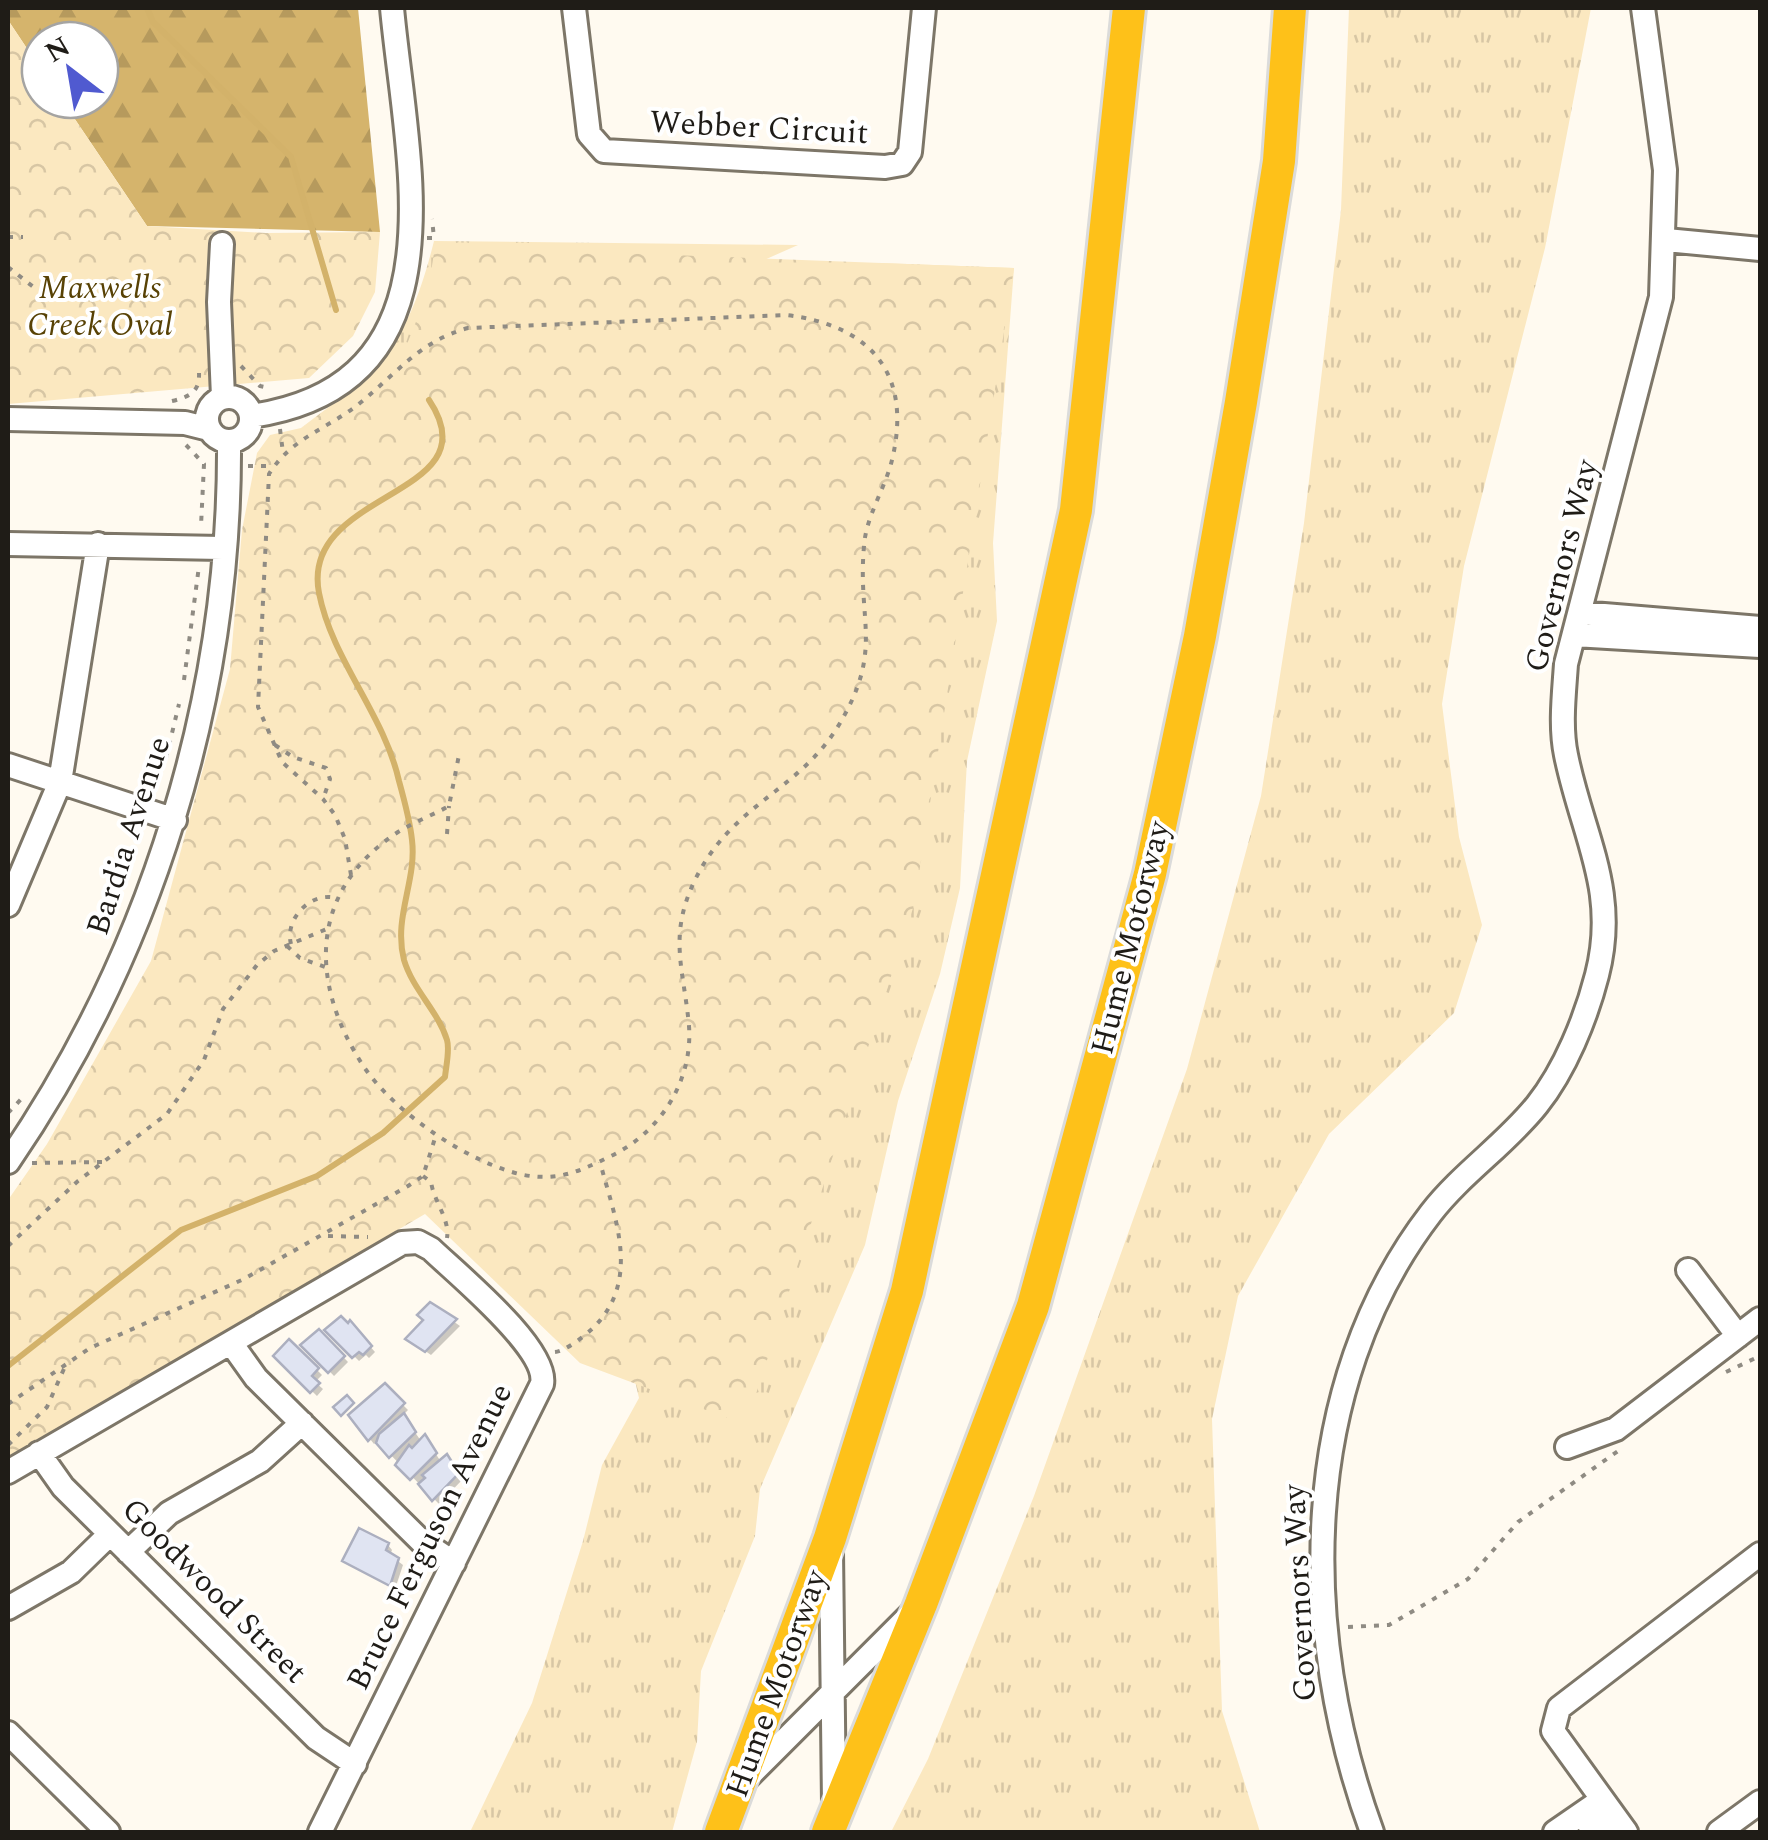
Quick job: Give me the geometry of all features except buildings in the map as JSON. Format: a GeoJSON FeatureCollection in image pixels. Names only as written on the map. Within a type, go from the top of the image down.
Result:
{"type":"FeatureCollection","features":[{"type":"Feature","properties":{"kind":"highway","name":"Hume Motorway"},"geometry":{"type":"LineString","coordinates":[[721,1832],[830,1538],[907,1291],[1076,510],[1129,8]]}},
{"type":"Feature","properties":{"kind":"highway","name":"Hume Motorway"},"geometry":{"type":"LineString","coordinates":[[831,1827],[921,1604],[1033,1306],[1150,874],[1242,402],[1279,162],[1290,8]]}},
{"type":"Feature","properties":{"kind":"street"},"geometry":{"type":"LineString","coordinates":[[252,416],[302,406],[333,390],[384,339],[406,289],[412,257],[411,207],[392,8]]}},
{"type":"Feature","properties":{"kind":"street","name":"Webber Circuit"},"geometry":{"type":"LineString","coordinates":[[574,8],[589,134],[604,151],[886,167],[902,164],[910,152],[924,8]]}},
{"type":"Feature","properties":{"kind":"street","name":"Governors Way"},"geometry":{"type":"LineString","coordinates":[[1372,1832],[1337,1714],[1328,1628],[1325,1476],[1346,1374],[1369,1313],[1396,1261],[1434,1210],[1535,1107],[1557,1077],[1596,979],[1606,936],[1606,899],[1565,753],[1566,664],[1656,331],[1666,240],[1664,170],[1643,8]]}},
{"type":"Feature","properties":{"kind":"street"},"geometry":{"type":"LineString","coordinates":[[1666,240],[1760,249]]}},
{"type":"Feature","properties":{"kind":"street"},"geometry":{"type":"LineString","coordinates":[[222,244],[219,302],[223,397]]}},
{"type":"Feature","properties":{"kind":"street"},"geometry":{"type":"LineString","coordinates":[[219,435],[208,411],[223,397],[238,398],[252,416]]}},
{"type":"Feature","properties":{"kind":"street"},"geometry":{"type":"LineString","coordinates":[[8,420],[185,423],[219,435],[248,431],[252,416]]}},
{"type":"Feature","properties":{"kind":"street","name":"Bardia Avenue"},"geometry":{"type":"LineString","coordinates":[[18,1162],[16,1129],[73,1062],[115,978],[175,820],[196,740],[219,435]]}},
{"type":"Feature","properties":{"kind":"street"},"geometry":{"type":"LineString","coordinates":[[8,544],[211,548]]}},
{"type":"Feature","properties":{"kind":"street"},"geometry":{"type":"LineString","coordinates":[[8,905],[60,782],[98,544]]}},
{"type":"Feature","properties":{"kind":"street"},"geometry":{"type":"LineString","coordinates":[[1576,624],[1760,628]]}},
{"type":"Feature","properties":{"kind":"street"},"geometry":{"type":"LineString","coordinates":[[1576,624],[1760,646]]}},
{"type":"Feature","properties":{"kind":"street"},"geometry":{"type":"LineString","coordinates":[[8,765],[175,820]]}},
{"type":"Feature","properties":{"kind":"street","name":"Bruce Ferguson Avenue"},"geometry":{"type":"LineString","coordinates":[[8,1472],[402,1244],[424,1244],[530,1347],[543,1370],[542,1384],[320,1832]]}},
{"type":"Feature","properties":{"kind":"street"},"geometry":{"type":"LineString","coordinates":[[1688,1270],[1738,1336]]}},
{"type":"Feature","properties":{"kind":"street"},"geometry":{"type":"LineString","coordinates":[[1567,1447],[1616,1429],[1760,1319]]}},
{"type":"Feature","properties":{"kind":"street"},"geometry":{"type":"LineString","coordinates":[[230,1343],[256,1378],[421,1541],[454,1562]]}},
{"type":"Feature","properties":{"kind":"street"},"geometry":{"type":"LineString","coordinates":[[128,1552],[169,1513],[260,1461],[302,1423]]}},
{"type":"Feature","properties":{"kind":"street","name":"Goodwood Street"},"geometry":{"type":"LineString","coordinates":[[39,1453],[63,1487],[316,1738],[355,1764]]}},
{"type":"Feature","properties":{"kind":"street"},"geometry":{"type":"LineString","coordinates":[[8,1608],[70,1572],[110,1534]]}},
{"type":"Feature","properties":{"kind":"street"},"geometry":{"type":"LineString","coordinates":[[830,1538],[836,1686],[831,1827]]}},
{"type":"Feature","properties":{"kind":"street"},"geometry":{"type":"LineString","coordinates":[[1612,1817],[1553,1731],[1559,1708],[1760,1554]]}},
{"type":"Feature","properties":{"kind":"street"},"geometry":{"type":"LineString","coordinates":[[740,1785],[921,1604]]}},
{"type":"Feature","properties":{"kind":"street"},"geometry":{"type":"LineString","coordinates":[[8,1734],[108,1832]]}},
{"type":"Feature","properties":{"kind":"street"},"geometry":{"type":"LineString","coordinates":[[1719,1832],[1760,1802]]}},
{"type":"Feature","properties":{"kind":"street"},"geometry":{"type":"LineString","coordinates":[[1556,1832],[1612,1817]]}},
{"type":"Feature","properties":{"kind":"street"},"geometry":{"type":"LineString","coordinates":[[1590,1832],[1612,1817]]}},
{"type":"Feature","properties":{"kind":"path"},"geometry":{"type":"LineString","coordinates":[[8,237],[23,237]]}},
{"type":"Feature","properties":{"kind":"path"},"geometry":{"type":"LineString","coordinates":[[8,268],[36,288]]}},
{"type":"Feature","properties":{"kind":"path"},"geometry":{"type":"LineString","coordinates":[[350,876],[345,839],[323,799],[294,776],[272,743],[258,707],[268,474],[290,446],[358,405],[428,343],[468,328],[786,315],[823,320],[847,329],[869,348],[887,372],[898,427],[892,463],[864,547],[869,634],[865,664],[837,727],[817,754],[730,825],[707,856],[680,920],[677,956],[689,1028],[686,1061],[667,1111],[629,1148],[550,1180],[500,1170],[427,1128],[368,1074],[342,1032],[325,978],[329,928],[350,876],[399,831],[449,806]]}},
{"type":"Feature","properties":{"kind":"path"},"geometry":{"type":"LineString","coordinates":[[246,366],[260,386],[275,388]]}},
{"type":"Feature","properties":{"kind":"path"},"geometry":{"type":"LineString","coordinates":[[157,404],[192,394],[200,384],[199,370]]}},
{"type":"Feature","properties":{"kind":"path"},"geometry":{"type":"LineString","coordinates":[[164,766],[211,548],[204,464],[186,448]]}},
{"type":"Feature","properties":{"kind":"path"},"geometry":{"type":"LineString","coordinates":[[272,743],[293,758],[326,768],[330,778],[323,799]]}},
{"type":"Feature","properties":{"kind":"path"},"geometry":{"type":"LineString","coordinates":[[447,834],[460,755]]}},
{"type":"Feature","properties":{"kind":"path"},"geometry":{"type":"LineString","coordinates":[[325,967],[300,958],[289,945],[290,927],[299,912],[316,898],[339,899]]}},
{"type":"Feature","properties":{"kind":"path"},"geometry":{"type":"LineString","coordinates":[[8,1246],[102,1162],[166,1114],[204,1060],[223,1009],[239,984],[274,951],[329,928]]}},
{"type":"Feature","properties":{"kind":"path"},"geometry":{"type":"LineString","coordinates":[[8,1112],[24,1095]]}},
{"type":"Feature","properties":{"kind":"path"},"geometry":{"type":"LineString","coordinates":[[8,1404],[67,1362],[116,1334],[244,1279],[423,1176],[436,1135]]}},
{"type":"Feature","properties":{"kind":"path"},"geometry":{"type":"LineString","coordinates":[[18,1162],[102,1162]]}},
{"type":"Feature","properties":{"kind":"path"},"geometry":{"type":"LineString","coordinates":[[556,1354],[586,1334],[609,1308],[621,1281],[623,1257],[600,1162]]}},
{"type":"Feature","properties":{"kind":"path"},"geometry":{"type":"LineString","coordinates":[[423,1176],[432,1182],[434,1199],[445,1218],[446,1239]]}},
{"type":"Feature","properties":{"kind":"path"},"geometry":{"type":"LineString","coordinates":[[1718,1376],[1760,1356]]}},
{"type":"Feature","properties":{"kind":"path"},"geometry":{"type":"LineString","coordinates":[[8,1445],[47,1407],[67,1362]]}},
{"type":"Feature","properties":{"kind":"path"},"geometry":{"type":"LineString","coordinates":[[1328,1628],[1389,1625],[1468,1580],[1518,1522],[1630,1442]]}},
{"type":"Feature","properties":{"kind":"green space"},"geometry":{"type":"Polygon","coordinates":[[[8,8],[358,8],[380,232],[147,226],[75,120],[120,120],[120,20],[20,20],[20,38],[8,20],[8,8]]]}},
{"type":"Feature","properties":{"kind":"green space"},"geometry":{"type":"Polygon","coordinates":[[[1349,8],[1591,8],[1545,248],[1464,566],[1442,704],[1459,837],[1482,925],[1454,1013],[1329,1134],[1238,1296],[1212,1419],[1222,1711],[1260,1832],[891,1832],[928,1759],[1034,1496],[1187,1069],[1261,796],[1304,523],[1341,210],[1349,8]]]}},
{"type":"Feature","properties":{"kind":"green space","name":"Maxwells Creek Oval"},"geometry":{"type":"Polygon","coordinates":[[[8,20],[20,38],[20,120],[75,120],[147,226],[266,233],[380,232],[375,292],[353,336],[309,378],[8,404],[8,20]]]}},
{"type":"Feature","properties":{"kind":"green space"},"geometry":{"type":"Polygon","coordinates":[[[434,241],[798,245],[755,264],[620,286],[371,390],[301,428],[353,388],[389,350],[414,304],[434,241]]]}},
{"type":"Feature","properties":{"kind":"green space"},"geometry":{"type":"Polygon","coordinates":[[[435,246],[1014,268],[914,905],[746,1425],[580,1363],[425,1214],[8,1458],[8,1200],[47,1144],[151,961],[230,669],[242,530],[257,453],[270,435],[301,428],[358,391],[405,349],[428,292],[435,246]]]}},
{"type":"Feature","properties":{"kind":"green space"},"geometry":{"type":"Polygon","coordinates":[[[880,263],[1014,268],[993,543],[997,621],[967,761],[960,888],[940,974],[898,1101],[865,1245],[760,1489],[755,1536],[701,1671],[697,1742],[672,1832],[470,1832],[532,1703],[583,1541],[602,1465],[639,1398],[631,1364],[451,1186],[880,263]]]}},
{"type":"Feature","properties":{"kind":"waterway"},"geometry":{"type":"LineString","coordinates":[[147,8],[153,22],[291,157],[336,310]]}},
{"type":"Feature","properties":{"kind":"waterway"},"geometry":{"type":"LineString","coordinates":[[8,1366],[181,1230],[317,1176],[383,1133],[445,1077],[447,1040],[408,971],[401,944],[413,855],[403,795],[392,756],[335,641],[319,593],[321,559],[337,533],[362,512],[418,477],[437,457],[442,432],[429,400]]}}]}
